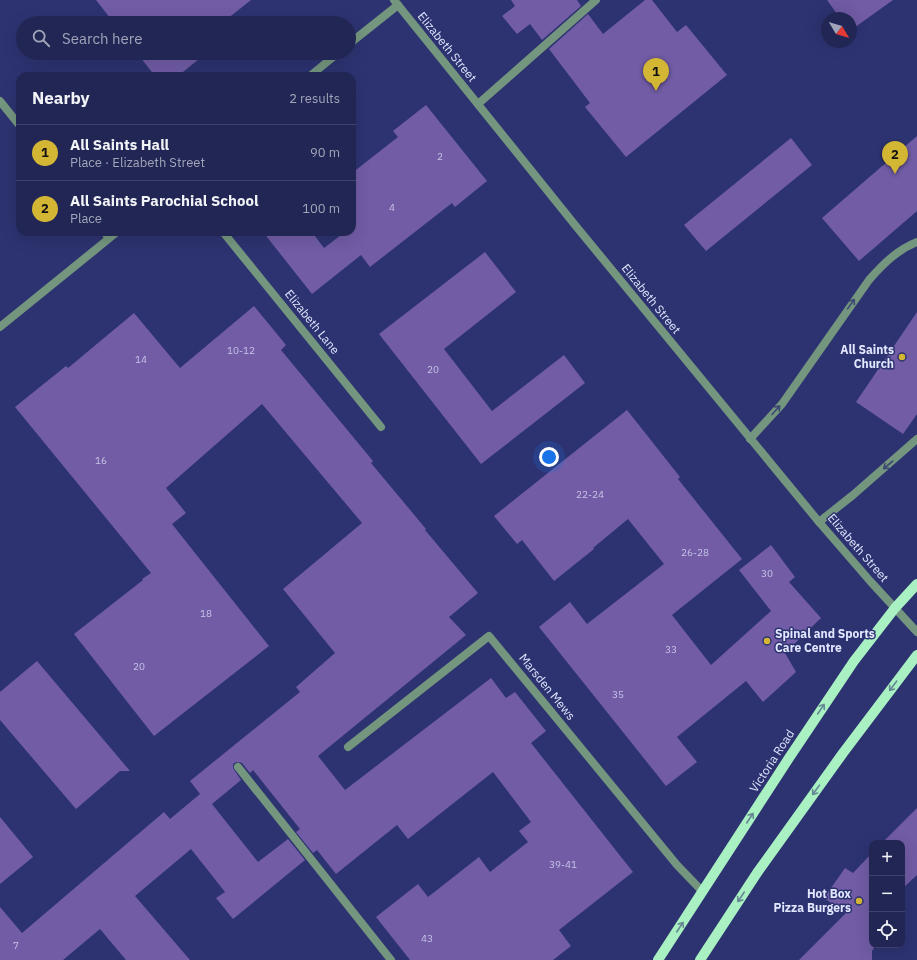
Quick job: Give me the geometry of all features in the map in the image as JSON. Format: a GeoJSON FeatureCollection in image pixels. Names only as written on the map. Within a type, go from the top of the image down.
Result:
{"type":"FeatureCollection","features":[{"type":"Feature","properties":{"kind":"main road","name":"Victoria Road"},"geometry":{"type":"LineString","coordinates":[[658,960],[854,661],[895,608],[917,584]]}},
{"type":"Feature","properties":{"kind":"main road"},"geometry":{"type":"LineString","coordinates":[[700,960],[761,867],[843,753],[917,655]]}},
{"type":"Feature","properties":{"kind":"street"},"geometry":{"type":"LineString","coordinates":[[478,104],[596,0]]}},
{"type":"Feature","properties":{"kind":"street"},"geometry":{"type":"LineString","coordinates":[[356,38],[396,2]]}},
{"type":"Feature","properties":{"kind":"street","name":"Elizabeth Street"},"geometry":{"type":"LineString","coordinates":[[396,2],[575,225],[750,439],[870,581],[917,632]]}},
{"type":"Feature","properties":{"kind":"street"},"geometry":{"type":"LineString","coordinates":[[315,72],[329,60]]}},
{"type":"Feature","properties":{"kind":"street"},"geometry":{"type":"LineString","coordinates":[[0,101],[16,121]]}},
{"type":"Feature","properties":{"kind":"street"},"geometry":{"type":"LineString","coordinates":[[0,327],[105,236]]}},
{"type":"Feature","properties":{"kind":"street","name":"Elizabeth Lane"},"geometry":{"type":"LineString","coordinates":[[226,236],[381,427]]}},
{"type":"Feature","properties":{"kind":"street"},"geometry":{"type":"LineString","coordinates":[[750,439],[782,404],[869,280],[882,265],[894,255],[907,246],[917,242]]}},
{"type":"Feature","properties":{"kind":"street"},"geometry":{"type":"LineString","coordinates":[[819,522],[853,495],[917,439]]}},
{"type":"Feature","properties":{"kind":"street","name":"Marsden Mews"},"geometry":{"type":"LineString","coordinates":[[348,747],[490,636],[677,865],[703,892]]}},
{"type":"Feature","properties":{"kind":"street"},"geometry":{"type":"LineString","coordinates":[[238,767],[391,960]]}},
{"type":"Feature","properties":{"kind":"building"},"geometry":{"type":"Polygon","coordinates":[[[96,0],[251,0],[231,16],[109,16],[96,0]]]}},
{"type":"Feature","properties":{"kind":"building"},"geometry":{"type":"Polygon","coordinates":[[[511,0],[577,0],[581,6],[542,40],[530,24],[517,34],[502,16],[515,6],[511,0]]]}},
{"type":"Feature","properties":{"kind":"building"},"geometry":{"type":"Polygon","coordinates":[[[645,0],[652,0],[677,32],[686,25],[727,75],[626,157],[585,107],[590,103],[549,49],[588,14],[603,34],[645,0]]]}},
{"type":"Feature","properties":{"kind":"building"},"geometry":{"type":"Polygon","coordinates":[[[827,0],[893,0],[857,26],[857,12],[836,12],[827,0]]]}},
{"type":"Feature","properties":{"kind":"building"},"geometry":{"type":"Polygon","coordinates":[[[142,60],[198,60],[183,72],[152,72],[142,60]]]}},
{"type":"Feature","properties":{"kind":"building"},"geometry":{"type":"Polygon","coordinates":[[[426,105],[487,181],[455,207],[452,203],[370,267],[361,255],[312,294],[266,236],[315,236],[324,248],[340,236],[356,236],[356,170],[398,137],[393,131],[426,105]]]}},
{"type":"Feature","properties":{"kind":"building"},"geometry":{"type":"Polygon","coordinates":[[[917,136],[917,211],[859,261],[822,218],[917,136]]]}},
{"type":"Feature","properties":{"kind":"building"},"geometry":{"type":"Polygon","coordinates":[[[791,138],[812,165],[706,251],[684,225],[791,138]]]}},
{"type":"Feature","properties":{"kind":"building"},"geometry":{"type":"Polygon","coordinates":[[[485,252],[516,292],[444,349],[492,411],[564,355],[585,383],[481,464],[379,334],[485,252]]]}},
{"type":"Feature","properties":{"kind":"building"},"geometry":{"type":"Polygon","coordinates":[[[254,306],[286,345],[281,350],[373,461],[371,463],[478,593],[449,617],[466,635],[318,756],[345,790],[491,678],[506,698],[515,692],[546,731],[531,743],[633,872],[559,930],[571,946],[553,960],[410,960],[376,917],[418,884],[428,897],[479,857],[490,872],[528,842],[519,831],[531,822],[493,772],[408,839],[397,825],[336,874],[317,850],[313,853],[296,832],[300,829],[253,770],[250,773],[242,763],[238,762],[234,763],[233,768],[241,780],[212,804],[258,862],[288,839],[305,860],[233,919],[216,898],[225,892],[191,849],[135,896],[190,960],[126,960],[100,929],[63,960],[0,960],[0,907],[22,933],[164,812],[170,819],[200,794],[190,781],[300,692],[296,687],[335,653],[283,589],[362,523],[262,404],[166,488],[186,513],[172,524],[269,646],[154,736],[74,634],[151,573],[15,407],[66,366],[68,368],[134,313],[180,368],[254,306]]]}},
{"type":"Feature","properties":{"kind":"building","name":"All Saints Church"},"geometry":{"type":"Polygon","coordinates":[[[917,312],[917,414],[903,434],[856,402],[917,312]]]}},
{"type":"Feature","properties":{"kind":"building"},"geometry":{"type":"Polygon","coordinates":[[[627,410],[680,477],[678,479],[742,559],[672,615],[711,665],[771,611],[739,570],[771,545],[795,577],[789,582],[821,618],[785,653],[796,672],[763,702],[746,681],[677,737],[697,762],[666,786],[539,627],[570,602],[587,624],[664,564],[628,519],[554,581],[522,540],[517,544],[494,516],[627,410]]]}},
{"type":"Feature","properties":{"kind":"building"},"geometry":{"type":"Polygon","coordinates":[[[37,661],[130,771],[120,771],[76,809],[0,720],[0,692],[37,661]]]}},
{"type":"Feature","properties":{"kind":"building"},"geometry":{"type":"Polygon","coordinates":[[[917,808],[917,875],[905,886],[905,840],[885,840],[917,808]]]}},
{"type":"Feature","properties":{"kind":"building"},"geometry":{"type":"Polygon","coordinates":[[[0,817],[33,857],[0,884],[0,817]]]}},
{"type":"Feature","properties":{"kind":"building"},"geometry":{"type":"Polygon","coordinates":[[[869,856],[869,948],[874,948],[872,951],[872,960],[799,960],[846,913],[824,898],[845,868],[853,873],[869,856]]]}},
{"type":"Feature","properties":{"kind":"place","name":"All Saints Hall"},"geometry":{"type":"Point","coordinates":[656,91]}},
{"type":"Feature","properties":{"kind":"place","name":"All Saints Parochial School"},"geometry":{"type":"Point","coordinates":[895,174]}},
{"type":"Feature","properties":{"kind":"place","name":"All Saints Church"},"geometry":{"type":"Point","coordinates":[902,357]}},
{"type":"Feature","properties":{"kind":"place","name":"Spinal and Sports Care Centre"},"geometry":{"type":"Point","coordinates":[767,641]}},
{"type":"Feature","properties":{"kind":"place","name":"Hot Box Pizza Burgers"},"geometry":{"type":"Point","coordinates":[859,901]}}]}
